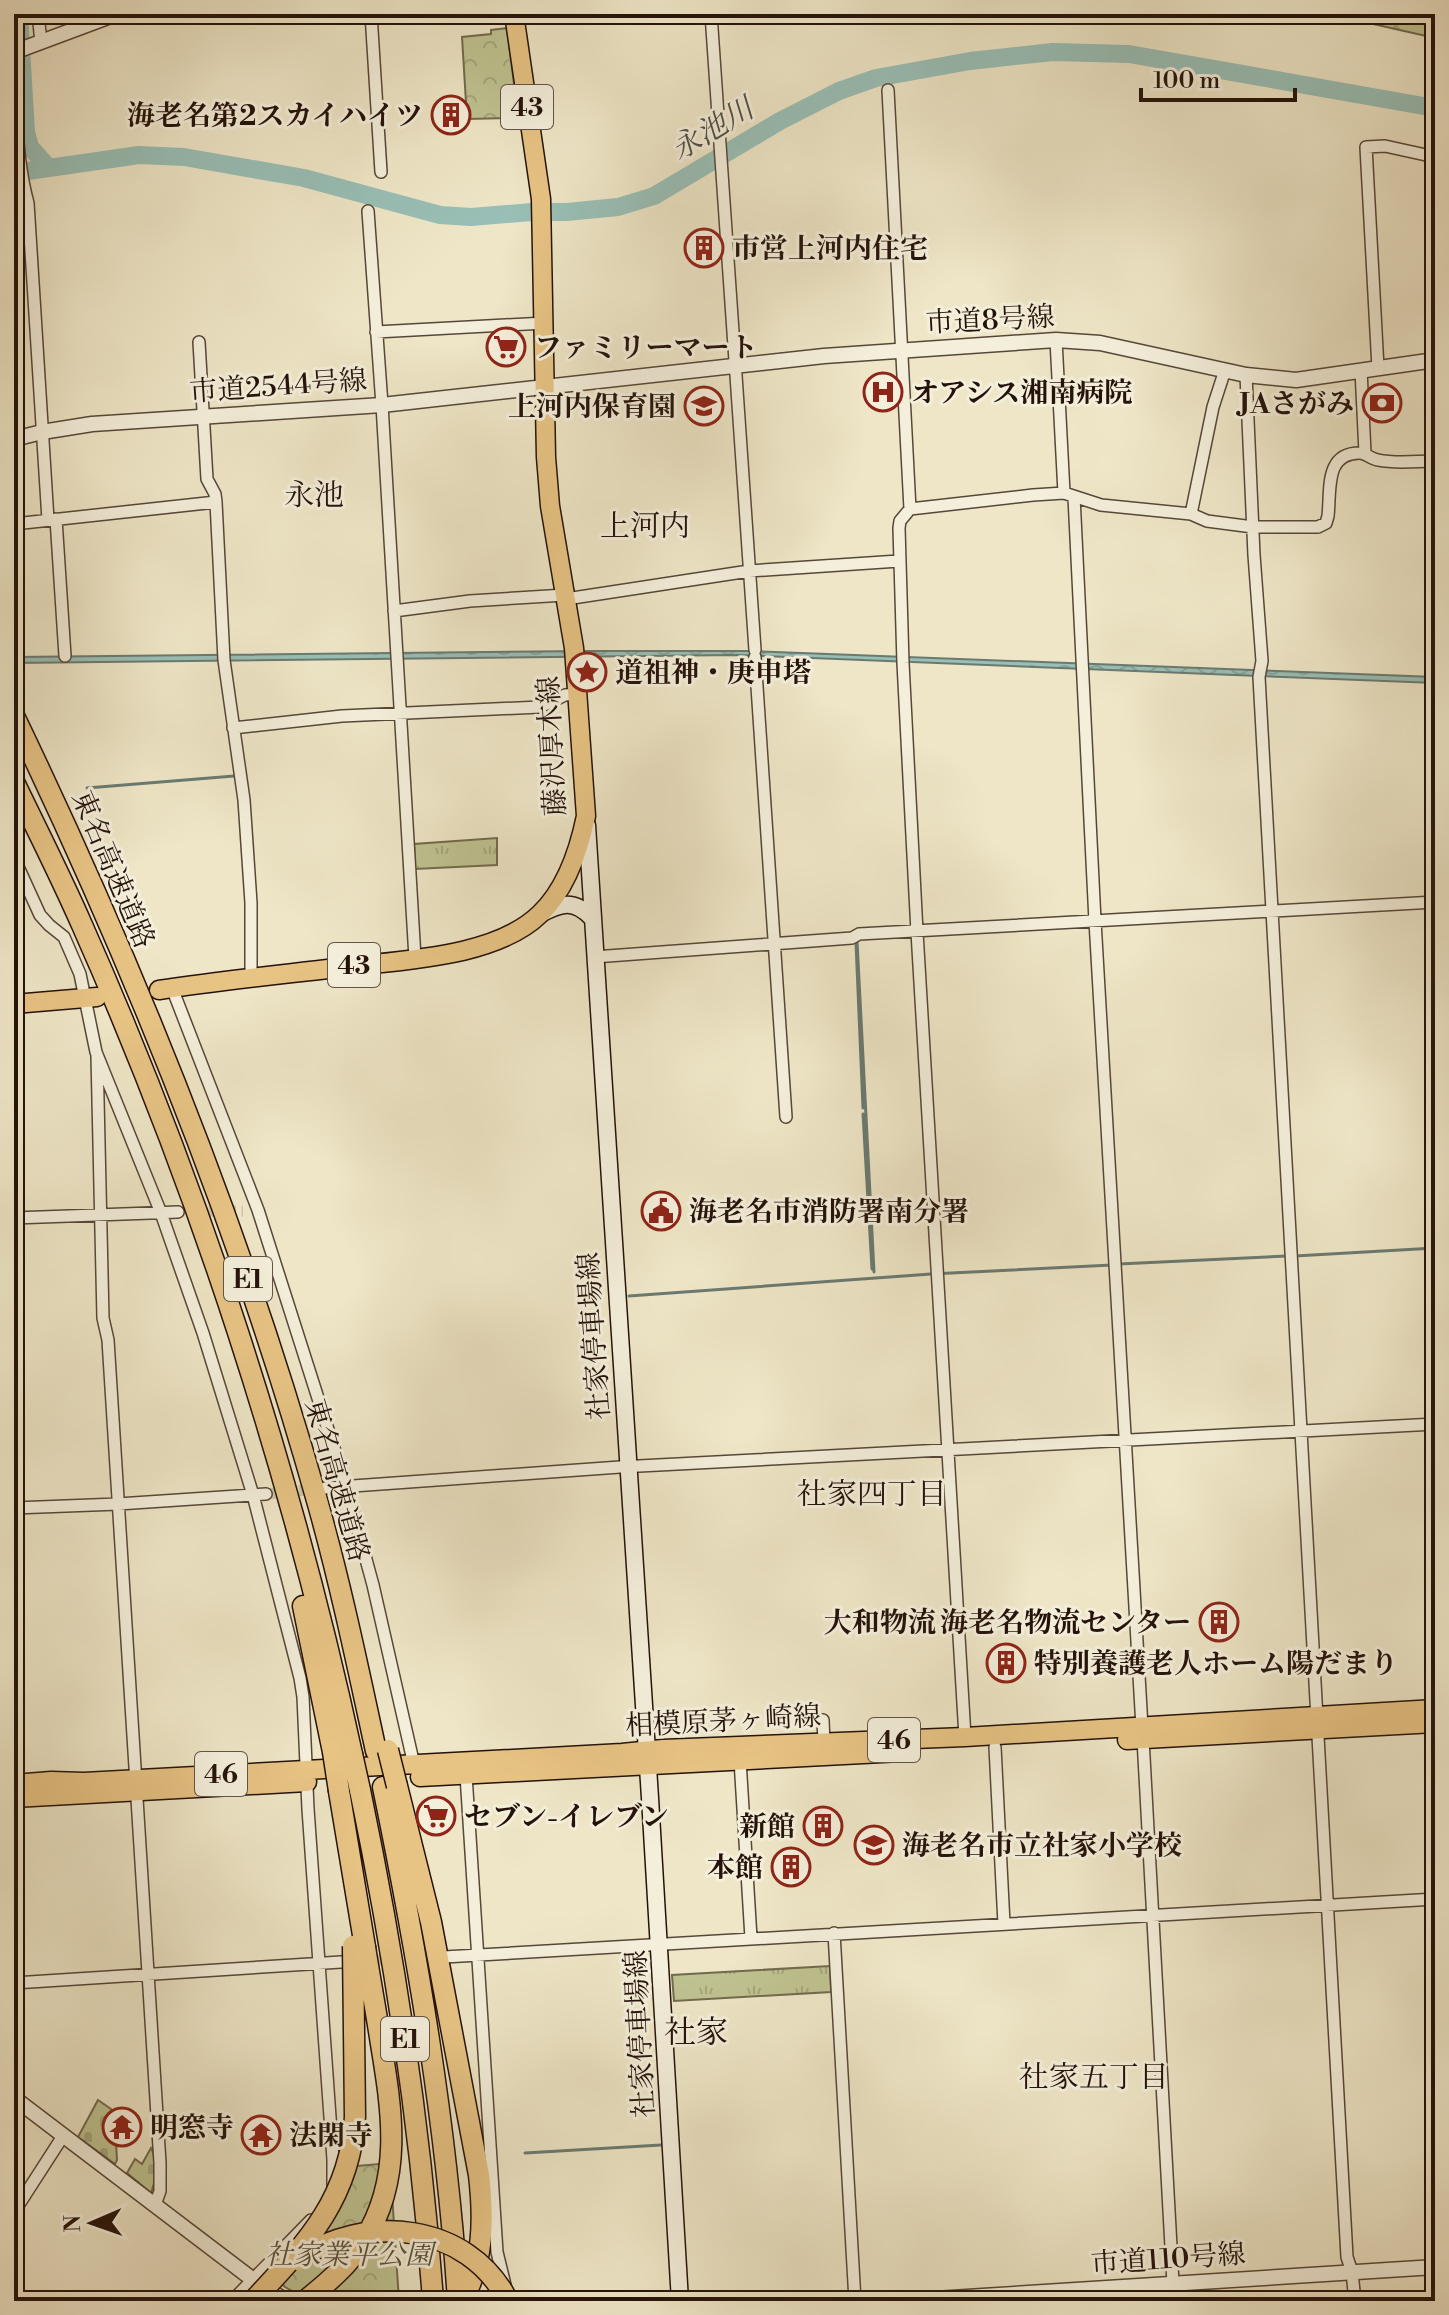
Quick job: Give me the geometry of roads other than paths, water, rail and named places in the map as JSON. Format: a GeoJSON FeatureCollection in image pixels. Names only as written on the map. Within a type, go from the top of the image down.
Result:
{"type":"FeatureCollection","features":[{"type":"Feature","properties":{"kind":"highway","name":"東名高速道路"},"geometry":{"type":"LineString","coordinates":[[14,716],[64,821],[186,1108],[250,1285],[295,1426],[390,1787],[423,1994],[459,2296]]}},
{"type":"Feature","properties":{"kind":"highway","name":"東名高速道路"},"geometry":{"type":"LineString","coordinates":[[14,782],[81,923],[97,994],[191,1197],[280,1470],[313,1587],[342,1753],[345,1791],[394,1967],[417,2135],[433,2296]]}},
{"type":"Feature","properties":{"kind":"highway"},"geometry":{"type":"LineString","coordinates":[[390,1787],[431,1922],[481,2194],[482,2233],[475,2270],[459,2296]]}},
{"type":"Feature","properties":{"kind":"highway"},"geometry":{"type":"LineString","coordinates":[[305,2301],[342,2268],[365,2239],[382,2202],[391,2166],[391,2110],[364,1951],[350,1895],[345,1791]]}},
{"type":"Feature","properties":{"kind":"highway"},"geometry":{"type":"LineString","coordinates":[[253,2301],[315,2229],[332,2204],[346,2172],[354,2136],[364,1951]]}},
{"type":"Feature","properties":{"kind":"highway"},"geometry":{"type":"LineString","coordinates":[[275,2277],[301,2258],[344,2237],[372,2231],[402,2231],[430,2237],[471,2258],[496,2281],[509,2301]]}},
{"type":"Feature","properties":{"kind":"main road","name":"藤沢厚木線"},"geometry":{"type":"LineString","coordinates":[[165,989],[415,958],[469,949],[495,941],[540,915],[560,888],[577,850],[586,816],[574,653],[550,506],[543,222],[514,14]]}},
{"type":"Feature","properties":{"kind":"main road","name":"社家停車場線"},"geometry":{"type":"LineString","coordinates":[[586,816],[680,2301]]}},
{"type":"Feature","properties":{"kind":"main road"},"geometry":{"type":"LineString","coordinates":[[560,888],[577,881],[590,891]]}},
{"type":"Feature","properties":{"kind":"main road"},"geometry":{"type":"LineString","coordinates":[[540,915],[568,904],[579,906],[592,918]]}},
{"type":"Feature","properties":{"kind":"main road"},"geometry":{"type":"LineString","coordinates":[[14,1004],[97,994]]}},
{"type":"Feature","properties":{"kind":"main road","name":"相模原茅ヶ崎線"},"geometry":{"type":"LineString","coordinates":[[1318,1723],[1435,1709]]}},
{"type":"Feature","properties":{"kind":"main road","name":"相模原茅ヶ崎線"},"geometry":{"type":"LineString","coordinates":[[306,1776],[414,1765],[647,1758],[740,1760],[995,1747],[1142,1733],[1203,1721],[1435,1723]]}},
{"type":"Feature","properties":{"kind":"main road","name":"相模原茅ヶ崎線"},"geometry":{"type":"LineString","coordinates":[[14,1798],[137,1785],[306,1776],[466,1775],[824,1743],[1142,1733]]}},
{"type":"Feature","properties":{"kind":"main road","name":"相模原茅ヶ崎線"},"geometry":{"type":"LineString","coordinates":[[14,1784],[137,1785]]}},
{"type":"Feature","properties":{"kind":"street"},"geometry":{"type":"LineString","coordinates":[[25,48],[38,14]]}},
{"type":"Feature","properties":{"kind":"street"},"geometry":{"type":"LineString","coordinates":[[25,48],[116,14]]}},
{"type":"Feature","properties":{"kind":"street"},"geometry":{"type":"LineString","coordinates":[[371,14],[381,172]]}},
{"type":"Feature","properties":{"kind":"street"},"geometry":{"type":"LineString","coordinates":[[711,14],[786,1117]]}},
{"type":"Feature","properties":{"kind":"street"},"geometry":{"type":"LineString","coordinates":[[888,90],[910,509],[900,521],[903,660],[965,1737]]}},
{"type":"Feature","properties":{"kind":"street"},"geometry":{"type":"LineString","coordinates":[[14,91],[19,158],[28,203],[42,432],[65,656]]}},
{"type":"Feature","properties":{"kind":"street"},"geometry":{"type":"LineString","coordinates":[[1378,368],[1366,147],[1385,146],[1435,157]]}},
{"type":"Feature","properties":{"kind":"street"},"geometry":{"type":"LineString","coordinates":[[368,211],[415,958]]}},
{"type":"Feature","properties":{"kind":"street"},"geometry":{"type":"LineString","coordinates":[[376,332],[545,323]]}},
{"type":"Feature","properties":{"kind":"street"},"geometry":{"type":"LineString","coordinates":[[1056,340],[1083,668],[1174,2301]]}},
{"type":"Feature","properties":{"kind":"street","name":"市道8号線"},"geometry":{"type":"LineString","coordinates":[[545,386],[824,356],[1056,340],[1100,343],[1246,375],[1296,380],[1435,360]]}},
{"type":"Feature","properties":{"kind":"street"},"geometry":{"type":"LineString","coordinates":[[199,342],[207,479],[216,502],[224,658],[244,800],[251,903],[251,978]]}},
{"type":"Feature","properties":{"kind":"street"},"geometry":{"type":"LineString","coordinates":[[1191,514],[1213,407],[1225,370]]}},
{"type":"Feature","properties":{"kind":"street"},"geometry":{"type":"LineString","coordinates":[[1361,370],[1365,453]]}},
{"type":"Feature","properties":{"kind":"street"},"geometry":{"type":"LineString","coordinates":[[1246,375],[1262,661],[1259,673],[1326,1905],[1347,2257],[1355,2301]]}},
{"type":"Feature","properties":{"kind":"street","name":"市道2544号線"},"geometry":{"type":"LineString","coordinates":[[14,439],[92,424],[382,405],[545,386]]}},
{"type":"Feature","properties":{"kind":"street"},"geometry":{"type":"LineString","coordinates":[[910,509],[1069,495],[1101,505],[1191,514],[1207,521],[1253,527],[1322,526],[1328,516],[1334,464],[1344,455],[1365,453],[1377,460],[1435,461]]}},
{"type":"Feature","properties":{"kind":"street"},"geometry":{"type":"LineString","coordinates":[[14,524],[216,502]]}},
{"type":"Feature","properties":{"kind":"street"},"geometry":{"type":"LineString","coordinates":[[394,611],[470,601],[566,597],[749,571],[899,561]]}},
{"type":"Feature","properties":{"kind":"street"},"geometry":{"type":"LineString","coordinates":[[233,728],[329,717],[540,707],[565,695],[578,694]]}},
{"type":"Feature","properties":{"kind":"street"},"geometry":{"type":"LineString","coordinates":[[14,858],[40,915],[64,937],[81,979],[97,994],[103,1318],[108,1340],[160,2163],[160,2191],[155,2205]]}},
{"type":"Feature","properties":{"kind":"street"},"geometry":{"type":"LineString","coordinates":[[594,957],[852,938],[859,934],[1435,902]]}},
{"type":"Feature","properties":{"kind":"street"},"geometry":{"type":"LineString","coordinates":[[165,989],[258,1210],[346,1486],[373,1585],[414,1765]]}},
{"type":"Feature","properties":{"kind":"street"},"geometry":{"type":"LineString","coordinates":[[96,1052],[161,1213],[259,1494],[303,1697],[333,2186],[324,2205],[232,2301]]}},
{"type":"Feature","properties":{"kind":"street"},"geometry":{"type":"LineString","coordinates":[[243,1211],[258,1210]]}},
{"type":"Feature","properties":{"kind":"street"},"geometry":{"type":"LineString","coordinates":[[14,1218],[178,1212]]}},
{"type":"Feature","properties":{"kind":"street"},"geometry":{"type":"LineString","coordinates":[[325,1488],[628,1467],[1435,1424]]}},
{"type":"Feature","properties":{"kind":"street"},"geometry":{"type":"LineString","coordinates":[[14,1508],[259,1494]]}},
{"type":"Feature","properties":{"kind":"street"},"geometry":{"type":"LineString","coordinates":[[823,1720],[824,1743]]}},
{"type":"Feature","properties":{"kind":"street"},"geometry":{"type":"LineString","coordinates":[[995,1747],[1004,1924]]}},
{"type":"Feature","properties":{"kind":"street"},"geometry":{"type":"LineString","coordinates":[[740,1760],[751,1938]]}},
{"type":"Feature","properties":{"kind":"street"},"geometry":{"type":"LineString","coordinates":[[466,1775],[497,2252],[509,2301]]}},
{"type":"Feature","properties":{"kind":"street"},"geometry":{"type":"LineString","coordinates":[[444,1957],[1435,1899]]}},
{"type":"Feature","properties":{"kind":"street"},"geometry":{"type":"LineString","coordinates":[[834,1933],[855,2301]]}},
{"type":"Feature","properties":{"kind":"street"},"geometry":{"type":"LineString","coordinates":[[14,1983],[318,1964],[364,1951]]}},
{"type":"Feature","properties":{"kind":"street"},"geometry":{"type":"LineString","coordinates":[[14,2098],[252,2279],[286,2301]]}},
{"type":"Feature","properties":{"kind":"street"},"geometry":{"type":"LineString","coordinates":[[14,2212],[63,2136]]}},
{"type":"Feature","properties":{"kind":"street","name":"市道110号線"},"geometry":{"type":"LineString","coordinates":[[904,2301],[996,2298],[1174,2283],[1435,2267]]}},
{"type":"Feature","properties":{"kind":"water"},"geometry":{"type":"Polygon","coordinates":[[[752,651],[1435,677],[1435,683],[737,655],[14,663],[14,657],[752,651]]]}},
{"type":"Feature","properties":{"kind":"waterway"},"geometry":{"type":"LineString","coordinates":[[19,14],[26,132],[30,147],[48,167]]}},
{"type":"Feature","properties":{"kind":"waterway","name":"永池川"},"geometry":{"type":"LineString","coordinates":[[14,173],[139,155],[184,157],[304,178],[440,215],[471,217],[618,207],[654,196],[780,121],[839,91],[876,78],[970,61],[1053,52],[1129,54],[1435,108]]}},
{"type":"Feature","properties":{"kind":"waterway"},"geometry":{"type":"LineString","coordinates":[[1434,671],[1427,560],[1435,557]]}},
{"type":"Feature","properties":{"kind":"waterway"},"geometry":{"type":"LineString","coordinates":[[87,788],[234,776]]}},
{"type":"Feature","properties":{"kind":"waterway"},"geometry":{"type":"LineString","coordinates":[[857,941],[874,1272]]}},
{"type":"Feature","properties":{"kind":"waterway"},"geometry":{"type":"LineString","coordinates":[[856,943],[863,1108]]}},
{"type":"Feature","properties":{"kind":"waterway"},"geometry":{"type":"LineString","coordinates":[[863,1114],[872,1269]]}},
{"type":"Feature","properties":{"kind":"waterway"},"geometry":{"type":"LineString","coordinates":[[1295,1256],[1435,1248]]}},
{"type":"Feature","properties":{"kind":"waterway"},"geometry":{"type":"LineString","coordinates":[[1119,1264],[1287,1256]]}},
{"type":"Feature","properties":{"kind":"waterway"},"geometry":{"type":"LineString","coordinates":[[629,1296],[931,1274],[1112,1265]]}},
{"type":"Feature","properties":{"kind":"waterway"},"geometry":{"type":"LineString","coordinates":[[525,2153],[661,2145]]}},
{"type":"Feature","properties":{"kind":"tunnel"},"geometry":{"type":"LineString","coordinates":[[192,1211],[243,1211]]}},
{"type":"Feature","properties":{"kind":"tunnel"},"geometry":{"type":"LineString","coordinates":[[266,1494],[317,1489]]}},
{"type":"Feature","properties":{"kind":"tunnel"},"geometry":{"type":"LineString","coordinates":[[375,1960],[443,1957]]}},
{"type":"Feature","properties":{"kind":"place","name":"海老名第2スカイハイツ"},"geometry":{"type":"Point","coordinates":[451,115]}},
{"type":"Feature","properties":{"kind":"place","name":"市営上河内住宅"},"geometry":{"type":"Point","coordinates":[704,248]}},
{"type":"Feature","properties":{"kind":"place","name":"ファミリーマート"},"geometry":{"type":"Point","coordinates":[506,347]}},
{"type":"Feature","properties":{"kind":"place","name":"オアシス湘南病院"},"geometry":{"type":"Point","coordinates":[883,392]}},
{"type":"Feature","properties":{"kind":"place","name":"JAさがみ"},"geometry":{"type":"Point","coordinates":[1382,403]}},
{"type":"Feature","properties":{"kind":"place","name":"上河内保育園"},"geometry":{"type":"Point","coordinates":[704,406]}},
{"type":"Feature","properties":{"kind":"place","name":"道祖神・庚申塔"},"geometry":{"type":"Point","coordinates":[587,672]}},
{"type":"Feature","properties":{"kind":"place","name":"海老名市消防署南分署"},"geometry":{"type":"Point","coordinates":[661,1211]}},
{"type":"Feature","properties":{"kind":"place","name":"大和物流 海老名物流センター"},"geometry":{"type":"Point","coordinates":[1219,1622]}},
{"type":"Feature","properties":{"kind":"place","name":"特別養護老人ホーム陽だまり"},"geometry":{"type":"Point","coordinates":[1006,1663]}},
{"type":"Feature","properties":{"kind":"place","name":"セブン-イレブン"},"geometry":{"type":"Point","coordinates":[436,1816]}},
{"type":"Feature","properties":{"kind":"place","name":"新館"},"geometry":{"type":"Point","coordinates":[823,1826]}},
{"type":"Feature","properties":{"kind":"place","name":"海老名市立社家小学校"},"geometry":{"type":"Point","coordinates":[874,1845]}},
{"type":"Feature","properties":{"kind":"place","name":"本館"},"geometry":{"type":"Point","coordinates":[791,1867]}},
{"type":"Feature","properties":{"kind":"place","name":"明窓寺"},"geometry":{"type":"Point","coordinates":[122,2127]}},
{"type":"Feature","properties":{"kind":"place","name":"法閑寺"},"geometry":{"type":"Point","coordinates":[261,2135]}},
{"type":"Feature","properties":{"kind":"district","name":"永池"},"geometry":{"type":"Point","coordinates":[314,495]}},
{"type":"Feature","properties":{"kind":"district","name":"上河内"},"geometry":{"type":"Point","coordinates":[645,526]}},
{"type":"Feature","properties":{"kind":"district","name":"社家四丁目"},"geometry":{"type":"Point","coordinates":[872,1494]}},
{"type":"Feature","properties":{"kind":"district","name":"社家"},"geometry":{"type":"Point","coordinates":[696,2032]}},
{"type":"Feature","properties":{"kind":"district","name":"社家五丁目"},"geometry":{"type":"Point","coordinates":[1094,2077]}},
{"type":"Feature","properties":{"kind":"park label","name":"社家業平公園"},"geometry":{"type":"Point","coordinates":[349,2254]}}]}
